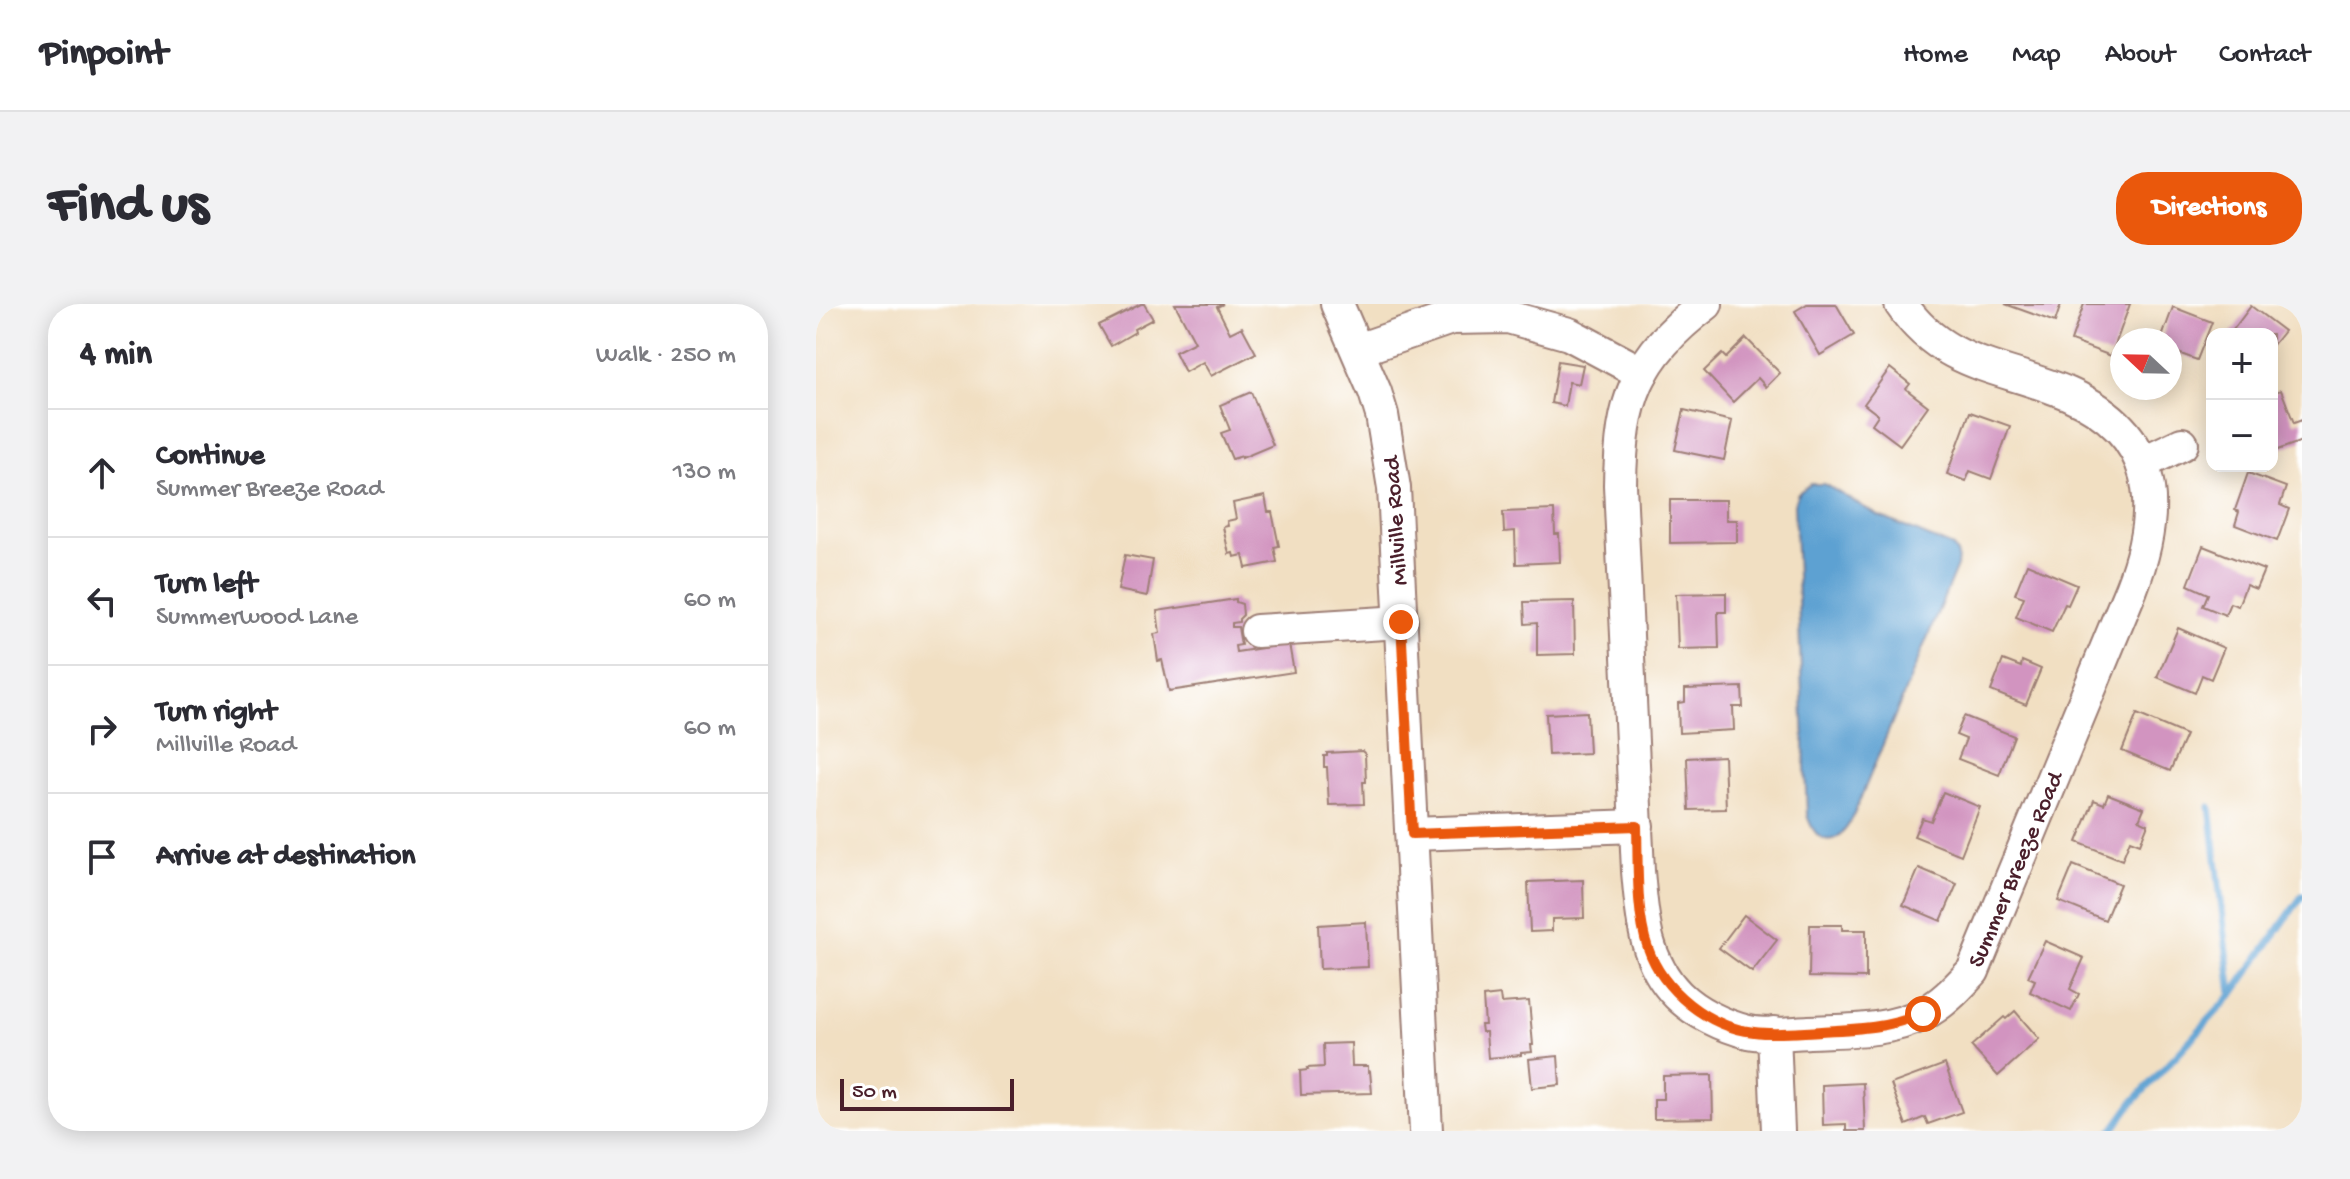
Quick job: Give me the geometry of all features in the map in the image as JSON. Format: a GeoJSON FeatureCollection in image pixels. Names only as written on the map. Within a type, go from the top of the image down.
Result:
{"type":"FeatureCollection","features":[{"type":"Feature","properties":{"kind":"street","name":"Millville Road"},"geometry":{"type":"LineString","coordinates":[[1337,304],[1375,392],[1394,488],[1426,1131]]}},
{"type":"Feature","properties":{"kind":"street","name":"Summer Breeze Road"},"geometry":{"type":"LineString","coordinates":[[1706,304],[1668,336],[1649,360],[1635,386],[1620,445],[1642,919],[1648,948],[1661,973],[1679,996],[1727,1026],[1750,1032],[1774,1033],[1869,1029],[1896,1024],[1923,1014],[1953,993],[1973,971],[2142,560],[2148,535],[2151,508],[2146,476],[2142,463],[2117,426],[2071,395],[1967,360],[1946,349],[1928,337],[1901,304]]}},
{"type":"Feature","properties":{"kind":"street"},"geometry":{"type":"LineString","coordinates":[[1358,350],[1451,318],[1508,317],[1569,334],[1642,373]]}},
{"type":"Feature","properties":{"kind":"street"},"geometry":{"type":"LineString","coordinates":[[2142,463],[2182,444]]}},
{"type":"Feature","properties":{"kind":"street"},"geometry":{"type":"LineString","coordinates":[[1257,631],[1401,622]]}},
{"type":"Feature","properties":{"kind":"street"},"geometry":{"type":"LineString","coordinates":[[1412,834],[1637,826]]}},
{"type":"Feature","properties":{"kind":"street"},"geometry":{"type":"LineString","coordinates":[[1774,1033],[1778,1131]]}},
{"type":"Feature","properties":{"kind":"water"},"geometry":{"type":"Polygon","coordinates":[[[1811,484],[1824,484],[1879,516],[1953,547],[1958,556],[1957,566],[1852,819],[1840,835],[1827,840],[1816,833],[1807,815],[1794,504],[1798,493],[1811,484]]]}},
{"type":"Feature","properties":{"kind":"building"},"geometry":{"type":"Polygon","coordinates":[[[1141,304],[1153,319],[1111,346],[1099,325],[1141,304]]]}},
{"type":"Feature","properties":{"kind":"building"},"geometry":{"type":"Polygon","coordinates":[[[1175,304],[1223,304],[1217,307],[1230,333],[1242,327],[1256,353],[1211,376],[1203,362],[1185,372],[1175,352],[1195,342],[1175,304]]]}},
{"type":"Feature","properties":{"kind":"building"},"geometry":{"type":"Polygon","coordinates":[[[1807,304],[1836,304],[1854,335],[1820,355],[1795,311],[1807,304]]]}},
{"type":"Feature","properties":{"kind":"building"},"geometry":{"type":"Polygon","coordinates":[[[2005,304],[2061,304],[2055,322],[2005,304]]]}},
{"type":"Feature","properties":{"kind":"building"},"geometry":{"type":"Polygon","coordinates":[[[2084,304],[2130,304],[2121,328],[2110,328],[2110,356],[2071,341],[2084,304]]]}},
{"type":"Feature","properties":{"kind":"building"},"geometry":{"type":"Polygon","coordinates":[[[2251,306],[2284,331],[2278,338],[2278,328],[2234,328],[2251,306]]]}},
{"type":"Feature","properties":{"kind":"building"},"geometry":{"type":"Polygon","coordinates":[[[2173,307],[2212,322],[2210,328],[2206,328],[2206,337],[2197,360],[2182,354],[2182,328],[2165,328],[2173,307]]]}},
{"type":"Feature","properties":{"kind":"building"},"geometry":{"type":"Polygon","coordinates":[[[1746,338],[1780,373],[1766,387],[1758,378],[1733,402],[1704,371],[1722,354],[1726,358],[1746,338]]]}},
{"type":"Feature","properties":{"kind":"building"},"geometry":{"type":"Polygon","coordinates":[[[1558,361],[1583,365],[1579,384],[1569,382],[1565,406],[1551,403],[1558,361]]]}},
{"type":"Feature","properties":{"kind":"building"},"geometry":{"type":"Polygon","coordinates":[[[1890,368],[1910,384],[1906,389],[1928,406],[1900,445],[1872,424],[1878,415],[1864,404],[1890,368]]]}},
{"type":"Feature","properties":{"kind":"building"},"geometry":{"type":"Polygon","coordinates":[[[2281,390],[2294,423],[2302,420],[2302,441],[2278,450],[2278,400],[2278,391],[2281,390]]]}},
{"type":"Feature","properties":{"kind":"building"},"geometry":{"type":"Polygon","coordinates":[[[1251,392],[1273,445],[1232,459],[1221,433],[1230,430],[1220,405],[1251,392]]]}},
{"type":"Feature","properties":{"kind":"building"},"geometry":{"type":"Polygon","coordinates":[[[1684,410],[1732,421],[1724,460],[1675,450],[1684,410]]]}},
{"type":"Feature","properties":{"kind":"building"},"geometry":{"type":"Polygon","coordinates":[[[1970,412],[2010,426],[1991,479],[1970,471],[1966,481],[1947,474],[1970,412]]]}},
{"type":"Feature","properties":{"kind":"building"},"geometry":{"type":"Polygon","coordinates":[[[2248,473],[2286,487],[2280,505],[2289,509],[2277,541],[2235,525],[2239,512],[2235,510],[2248,473]]]}},
{"type":"Feature","properties":{"kind":"building"},"geometry":{"type":"Polygon","coordinates":[[[1265,496],[1268,512],[1272,512],[1279,546],[1274,547],[1277,562],[1246,568],[1243,555],[1234,557],[1233,553],[1229,554],[1223,527],[1228,526],[1227,521],[1236,519],[1233,503],[1265,496]]]}},
{"type":"Feature","properties":{"kind":"building"},"geometry":{"type":"Polygon","coordinates":[[[1670,500],[1726,500],[1726,520],[1737,520],[1737,542],[1670,543],[1670,500]]]}},
{"type":"Feature","properties":{"kind":"building"},"geometry":{"type":"Polygon","coordinates":[[[1554,510],[1560,562],[1516,564],[1515,531],[1504,532],[1503,512],[1554,510]]]}},
{"type":"Feature","properties":{"kind":"building"},"geometry":{"type":"Polygon","coordinates":[[[2203,546],[2264,570],[2256,589],[2246,585],[2238,606],[2230,603],[2225,615],[2203,606],[2208,594],[2188,585],[2203,546]]]}},
{"type":"Feature","properties":{"kind":"building"},"geometry":{"type":"Polygon","coordinates":[[[1125,555],[1153,560],[1147,596],[1118,590],[1125,555]]]}},
{"type":"Feature","properties":{"kind":"building"},"geometry":{"type":"Polygon","coordinates":[[[2027,564],[2077,585],[2052,632],[2016,617],[2024,597],[2015,594],[2027,564]]]}},
{"type":"Feature","properties":{"kind":"building"},"geometry":{"type":"Polygon","coordinates":[[[1726,593],[1726,612],[1718,612],[1719,648],[1678,649],[1676,594],[1726,593]]]}},
{"type":"Feature","properties":{"kind":"building"},"geometry":{"type":"Polygon","coordinates":[[[1236,599],[1242,604],[1243,615],[1239,622],[1232,623],[1232,627],[1238,627],[1241,645],[1235,646],[1236,652],[1289,644],[1294,672],[1169,691],[1162,660],[1158,661],[1154,634],[1160,633],[1157,611],[1236,599]]]}},
{"type":"Feature","properties":{"kind":"building"},"geometry":{"type":"Polygon","coordinates":[[[1574,601],[1575,654],[1537,655],[1537,623],[1525,624],[1524,602],[1574,601]]]}},
{"type":"Feature","properties":{"kind":"building"},"geometry":{"type":"Polygon","coordinates":[[[2178,628],[2224,648],[2211,679],[2202,675],[2195,693],[2157,677],[2178,628]]]}},
{"type":"Feature","properties":{"kind":"building"},"geometry":{"type":"Polygon","coordinates":[[[2003,660],[2021,667],[2022,661],[2041,669],[2026,705],[1991,691],[2003,660]]]}},
{"type":"Feature","properties":{"kind":"building"},"geometry":{"type":"Polygon","coordinates":[[[1742,687],[1743,707],[1733,707],[1734,730],[1679,733],[1678,703],[1685,702],[1685,689],[1742,687]]]}},
{"type":"Feature","properties":{"kind":"building"},"geometry":{"type":"Polygon","coordinates":[[[1587,712],[1589,753],[1548,755],[1546,714],[1587,712]]]}},
{"type":"Feature","properties":{"kind":"building"},"geometry":{"type":"Polygon","coordinates":[[[2137,714],[2186,735],[2170,771],[2122,751],[2137,714]]]}},
{"type":"Feature","properties":{"kind":"building"},"geometry":{"type":"Polygon","coordinates":[[[1964,716],[2014,736],[1999,775],[1958,759],[1966,739],[1956,735],[1964,716]]]}},
{"type":"Feature","properties":{"kind":"building"},"geometry":{"type":"Polygon","coordinates":[[[1362,751],[1365,754],[1364,804],[1329,805],[1324,756],[1327,753],[1362,751]]]}},
{"type":"Feature","properties":{"kind":"building"},"geometry":{"type":"Polygon","coordinates":[[[1724,756],[1726,809],[1689,810],[1687,758],[1724,756]]]}},
{"type":"Feature","properties":{"kind":"building"},"geometry":{"type":"Polygon","coordinates":[[[1943,792],[1980,807],[1961,855],[1914,836],[1922,818],[1931,821],[1943,792]]]}},
{"type":"Feature","properties":{"kind":"building"},"geometry":{"type":"Polygon","coordinates":[[[2108,794],[2144,808],[2139,820],[2148,824],[2140,844],[2130,840],[2122,860],[2077,842],[2094,800],[2104,804],[2108,794]]]}},
{"type":"Feature","properties":{"kind":"building"},"geometry":{"type":"Polygon","coordinates":[[[2073,865],[2120,884],[2105,920],[2058,901],[2073,865]]]}},
{"type":"Feature","properties":{"kind":"building"},"geometry":{"type":"Polygon","coordinates":[[[1919,868],[1957,884],[1941,921],[1903,905],[1919,868]]]}},
{"type":"Feature","properties":{"kind":"building"},"geometry":{"type":"Polygon","coordinates":[[[1583,880],[1584,918],[1552,919],[1552,931],[1530,932],[1528,882],[1583,880]]]}},
{"type":"Feature","properties":{"kind":"building"},"geometry":{"type":"Polygon","coordinates":[[[1744,915],[1777,940],[1752,972],[1719,948],[1744,915]]]}},
{"type":"Feature","properties":{"kind":"building"},"geometry":{"type":"Polygon","coordinates":[[[1366,922],[1368,967],[1320,969],[1318,925],[1366,922]]]}},
{"type":"Feature","properties":{"kind":"building"},"geometry":{"type":"Polygon","coordinates":[[[1810,925],[1842,925],[1842,930],[1866,930],[1866,978],[1809,977],[1810,925]]]}},
{"type":"Feature","properties":{"kind":"building"},"geometry":{"type":"Polygon","coordinates":[[[2045,941],[2084,958],[2070,989],[2079,994],[2071,1011],[2030,992],[2035,980],[2028,977],[2045,941]]]}},
{"type":"Feature","properties":{"kind":"building"},"geometry":{"type":"Polygon","coordinates":[[[1500,995],[1501,1003],[1529,1001],[1532,1052],[1488,1058],[1486,1032],[1482,1032],[1481,1025],[1485,1025],[1483,997],[1500,995]]]}},
{"type":"Feature","properties":{"kind":"building"},"geometry":{"type":"Polygon","coordinates":[[[2015,1011],[2039,1039],[1998,1076],[1971,1046],[2015,1011]]]}},
{"type":"Feature","properties":{"kind":"building"},"geometry":{"type":"Polygon","coordinates":[[[1351,1043],[1352,1066],[1368,1066],[1372,1093],[1301,1095],[1300,1071],[1324,1067],[1323,1044],[1351,1043]]]}},
{"type":"Feature","properties":{"kind":"building"},"geometry":{"type":"Polygon","coordinates":[[[1558,1056],[1560,1085],[1532,1088],[1529,1059],[1558,1056]]]}},
{"type":"Feature","properties":{"kind":"building"},"geometry":{"type":"Polygon","coordinates":[[[1945,1064],[1962,1112],[1928,1124],[1925,1117],[1906,1125],[1891,1084],[1945,1064]]]}},
{"type":"Feature","properties":{"kind":"building"},"geometry":{"type":"Polygon","coordinates":[[[1712,1075],[1713,1118],[1654,1119],[1654,1099],[1663,1099],[1663,1076],[1712,1075]]]}},
{"type":"Feature","properties":{"kind":"building"},"geometry":{"type":"Polygon","coordinates":[[[1863,1083],[1865,1131],[1846,1131],[1846,1124],[1823,1125],[1822,1085],[1863,1083]]]}},
{"type":"Feature","properties":{"kind":"waterway"},"geometry":{"type":"LineString","coordinates":[[2210,807],[2232,995]]}},
{"type":"Feature","properties":{"kind":"waterway"},"geometry":{"type":"LineString","coordinates":[[2112,1131],[2133,1102],[2232,995],[2302,896]]}},
{"type":"Feature","properties":{"kind":"route"},"geometry":{"type":"LineString","coordinates":[[1401,622],[1412,834],[1637,826],[1642,919],[1648,948],[1661,973],[1679,996],[1706,1015],[1727,1026],[1768,1034],[1869,1029],[1896,1024],[1923,1014]]}}]}
